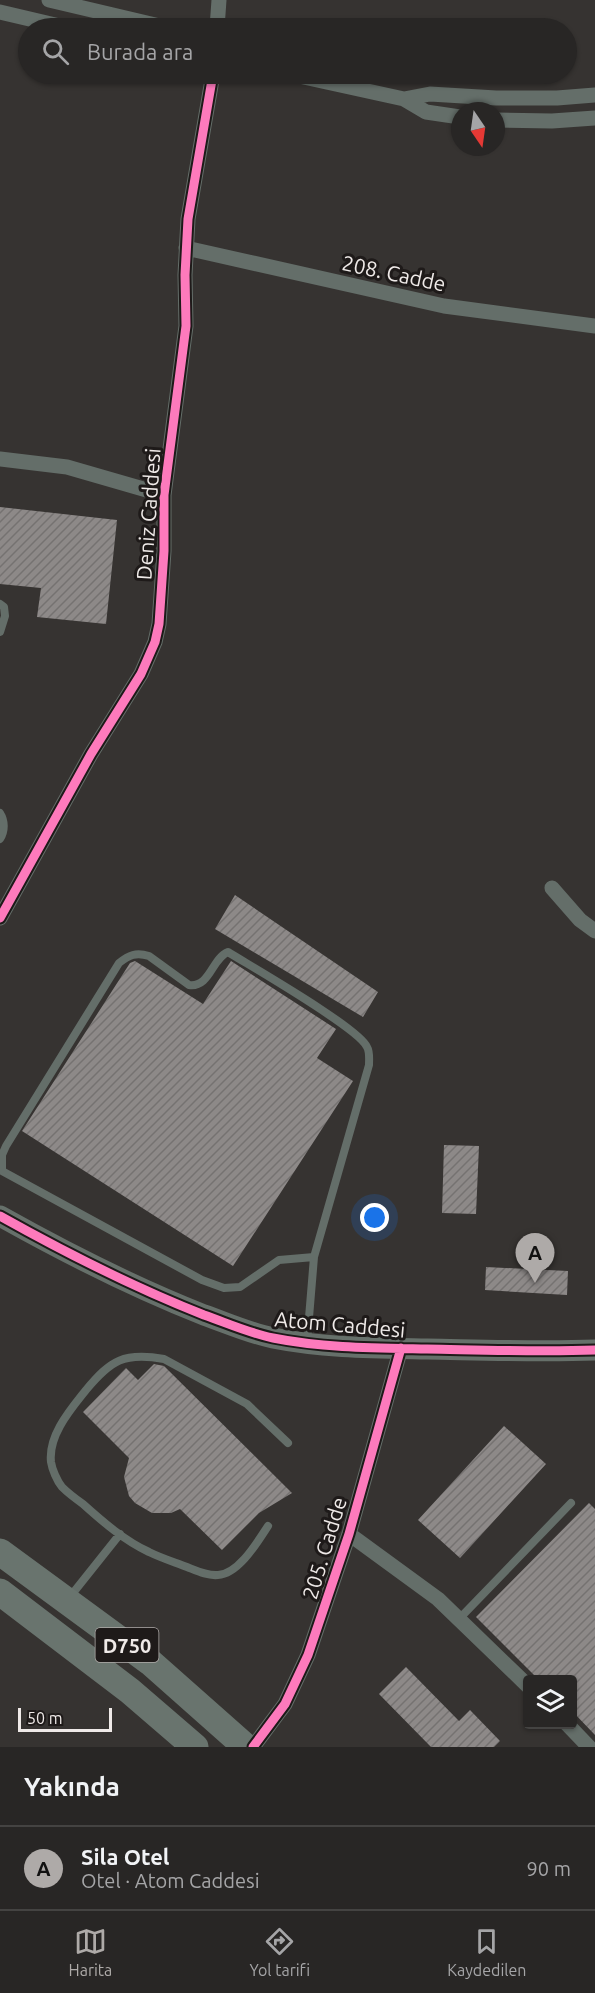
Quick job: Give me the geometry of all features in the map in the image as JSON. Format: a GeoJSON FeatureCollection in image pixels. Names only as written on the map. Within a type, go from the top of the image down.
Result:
{"type":"FeatureCollection","features":[{"type":"Feature","properties":{"kind":"highway","name":"D750"},"geometry":{"type":"LineString","coordinates":[[0,1552],[150,1662],[246,1747]]}},
{"type":"Feature","properties":{"kind":"highway","name":"D750"},"geometry":{"type":"LineString","coordinates":[[0,1592],[130,1691],[195,1747]]}},
{"type":"Feature","properties":{"kind":"street"},"geometry":{"type":"LineString","coordinates":[[49,0],[126,18]]}},
{"type":"Feature","properties":{"kind":"street"},"geometry":{"type":"LineString","coordinates":[[218,18],[219,0]]}},
{"type":"Feature","properties":{"kind":"street"},"geometry":{"type":"LineString","coordinates":[[0,12],[26,18]]}},
{"type":"Feature","properties":{"kind":"street","name":"Deniz Caddesi"},"geometry":{"type":"LineString","coordinates":[[0,918],[91,754],[141,674],[155,642],[159,624],[164,551],[164,495],[186,326],[188,219],[211,84]]}},
{"type":"Feature","properties":{"kind":"street"},"geometry":{"type":"LineString","coordinates":[[336,84],[404,99],[426,112],[451,116]]}},
{"type":"Feature","properties":{"kind":"street"},"geometry":{"type":"LineString","coordinates":[[404,99],[430,93],[506,98],[595,95]]}},
{"type":"Feature","properties":{"kind":"street"},"geometry":{"type":"LineString","coordinates":[[505,120],[595,118]]}},
{"type":"Feature","properties":{"kind":"street","name":"208. Cadde"},"geometry":{"type":"LineString","coordinates":[[186,248],[444,306],[595,326]]}},
{"type":"Feature","properties":{"kind":"street"},"geometry":{"type":"LineString","coordinates":[[0,459],[67,467],[164,495]]}},
{"type":"Feature","properties":{"kind":"street"},"geometry":{"type":"LineString","coordinates":[[552,888],[580,920],[595,931]]}},
{"type":"Feature","properties":{"kind":"street","name":"Atom Caddesi"},"geometry":{"type":"LineString","coordinates":[[0,1216],[130,1284],[246,1331],[271,1338],[357,1347],[554,1352],[595,1350]]}},
{"type":"Feature","properties":{"kind":"street","name":"205. Cadde"},"geometry":{"type":"LineString","coordinates":[[254,1747],[285,1704],[308,1655],[349,1534],[401,1348]]}},
{"type":"Feature","properties":{"kind":"street"},"geometry":{"type":"LineString","coordinates":[[349,1534],[424,1587],[523,1681]]}},
{"type":"Feature","properties":{"kind":"street"},"geometry":{"type":"LineString","coordinates":[[571,1729],[589,1747]]}},
{"type":"Feature","properties":{"kind":"lane"},"geometry":{"type":"LineString","coordinates":[[0,604],[4,607],[5,616],[0,632]]}},
{"type":"Feature","properties":{"kind":"lane"},"geometry":{"type":"LineString","coordinates":[[0,813],[4,823],[0,839]]}},
{"type":"Feature","properties":{"kind":"lane"},"geometry":{"type":"LineString","coordinates":[[307,1343],[314,1257],[369,1065],[368,1048],[363,1040],[330,1016],[228,952],[221,955],[201,984],[195,986],[189,985],[149,956],[129,955],[119,963],[6,1146],[2,1155],[2,1171],[202,1280],[224,1288],[240,1287],[279,1260],[314,1257]]}},
{"type":"Feature","properties":{"kind":"lane"},"geometry":{"type":"LineString","coordinates":[[268,1526],[250,1552],[237,1565],[219,1575],[206,1574],[147,1551],[120,1534],[62,1486],[51,1462],[52,1449],[60,1425],[88,1388],[111,1364],[121,1358],[148,1356],[164,1359],[247,1404],[288,1443]]}},
{"type":"Feature","properties":{"kind":"lane"},"geometry":{"type":"LineString","coordinates":[[459,1619],[571,1503]]}},
{"type":"Feature","properties":{"kind":"lane"},"geometry":{"type":"LineString","coordinates":[[67,1601],[120,1534]]}},
{"type":"Feature","properties":{"kind":"building"},"geometry":{"type":"Polygon","coordinates":[[[0,507],[117,520],[106,624],[37,617],[41,588],[0,584],[0,507]]]}},
{"type":"Feature","properties":{"kind":"building"},"geometry":{"type":"Polygon","coordinates":[[[235,895],[378,992],[363,1017],[215,929],[235,895]]]}},
{"type":"Feature","properties":{"kind":"building"},"geometry":{"type":"Polygon","coordinates":[[[135,961],[203,1004],[231,961],[336,1029],[317,1058],[353,1081],[233,1266],[22,1131],[130,963],[135,961]]]}},
{"type":"Feature","properties":{"kind":"building"},"geometry":{"type":"Polygon","coordinates":[[[444,1145],[479,1146],[476,1214],[442,1213],[444,1145]]]}},
{"type":"Feature","properties":{"kind":"building"},"geometry":{"type":"Polygon","coordinates":[[[486,1267],[568,1271],[567,1295],[485,1290],[486,1267]]]}},
{"type":"Feature","properties":{"kind":"building"},"geometry":{"type":"Polygon","coordinates":[[[154,1364],[164,1366],[292,1493],[259,1513],[222,1550],[180,1509],[171,1513],[152,1513],[135,1503],[129,1496],[124,1477],[129,1458],[83,1412],[126,1368],[138,1380],[154,1364]]]}},
{"type":"Feature","properties":{"kind":"building"},"geometry":{"type":"Polygon","coordinates":[[[504,1426],[546,1464],[460,1558],[418,1520],[504,1426]]]}},
{"type":"Feature","properties":{"kind":"building"},"geometry":{"type":"Polygon","coordinates":[[[589,1503],[595,1509],[595,1735],[577,1716],[577,1675],[534,1675],[476,1617],[589,1503]]]}},
{"type":"Feature","properties":{"kind":"building"},"geometry":{"type":"Polygon","coordinates":[[[406,1667],[459,1721],[470,1710],[500,1741],[494,1747],[431,1747],[379,1694],[406,1667]]]}},
{"type":"Feature","properties":{"kind":"cycle path"},"geometry":{"type":"LineString","coordinates":[[0,918],[91,754],[141,674],[155,642],[159,624],[164,551],[164,495],[186,326],[185,275],[188,219],[211,84]]}},
{"type":"Feature","properties":{"kind":"cycle path"},"geometry":{"type":"LineString","coordinates":[[0,1216],[151,1293],[247,1331],[273,1338],[330,1346],[369,1348],[595,1350]]}},
{"type":"Feature","properties":{"kind":"cycle path"},"geometry":{"type":"LineString","coordinates":[[253,1747],[285,1704],[308,1655],[349,1534],[401,1348]]}},
{"type":"Feature","properties":{"kind":"place","name":"Sila Otel"},"geometry":{"type":"Point","coordinates":[535,1283]}}]}
